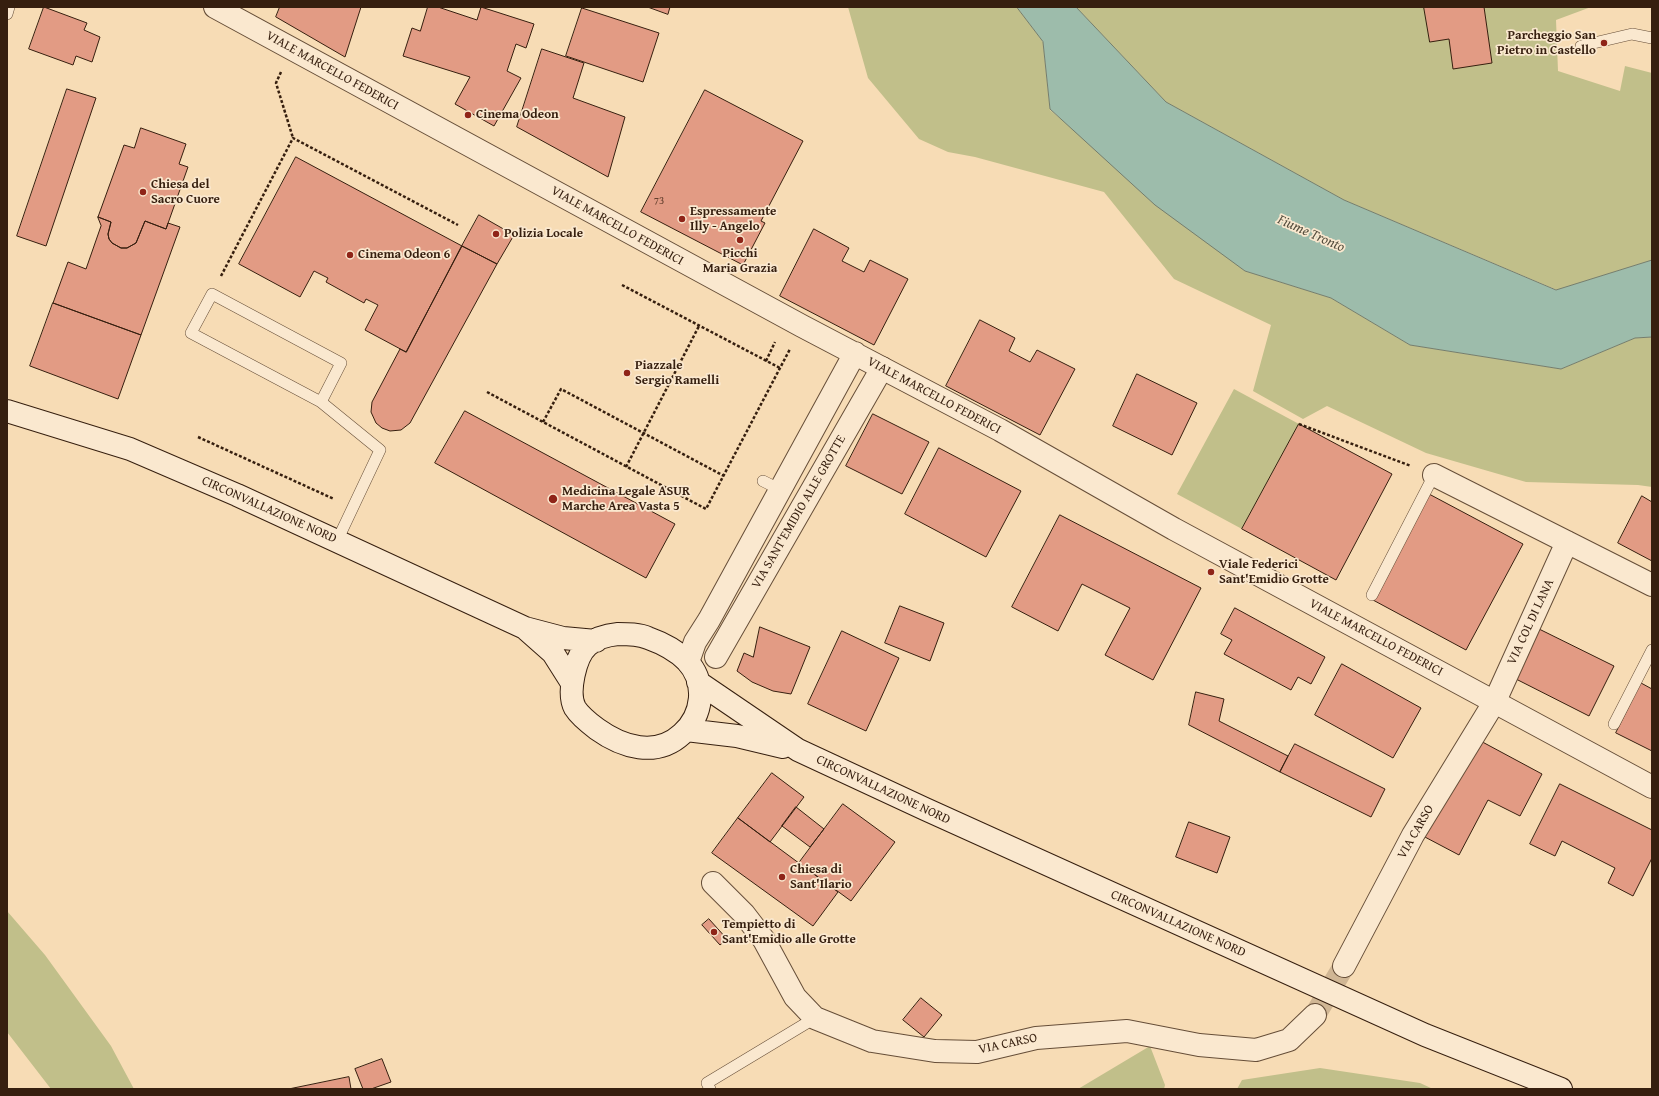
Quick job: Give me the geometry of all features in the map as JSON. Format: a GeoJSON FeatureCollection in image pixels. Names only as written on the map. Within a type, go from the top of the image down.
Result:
{"type":"FeatureCollection","features":[{"type":"Feature","properties":{"kind":"street","name":"VIALE MARCELLO FEDERICI"},"geometry":{"type":"LineString","coordinates":[[216,7],[855,354],[1000,430],[1174,529],[1652,787]]}},
{"type":"Feature","properties":{"kind":"street","name":"VIA SANT'EMIDIO ALLE GROTTE"},"geometry":{"type":"LineString","coordinates":[[688,662],[696,642],[709,620],[771,490],[798,458],[855,354]]}},
{"type":"Feature","properties":{"kind":"street","name":"VIA SANT'EMIDIO ALLE GROTTE"},"geometry":{"type":"LineString","coordinates":[[716,657],[882,368]]}},
{"type":"Feature","properties":{"kind":"street","name":"CIRCONVALLAZIONE NORD"},"geometry":{"type":"LineString","coordinates":[[7,411],[130,449],[337,541],[525,628],[563,638],[596,641]]}},
{"type":"Feature","properties":{"kind":"street"},"geometry":{"type":"LineString","coordinates":[[1434,474],[1652,585]]}},
{"type":"Feature","properties":{"kind":"street","name":"VIA COL DI LANA"},"geometry":{"type":"LineString","coordinates":[[1494,701],[1567,542]]}},
{"type":"Feature","properties":{"kind":"street","name":"VIA SANT'EMIDIO ALLE GROTTE"},"geometry":{"type":"LineString","coordinates":[[667,646],[691,634],[709,620]]}},
{"type":"Feature","properties":{"kind":"street","name":"CIRCONVALLAZIONE NORD"},"geometry":{"type":"LineString","coordinates":[[525,628],[553,653],[572,683]]}},
{"type":"Feature","properties":{"kind":"street","name":"CIRCONVALLAZIONE NORD"},"geometry":{"type":"LineString","coordinates":[[631,634],[648,637],[667,646],[688,662],[698,682],[701,693],[698,712],[686,730],[676,740],[665,746],[649,748],[635,748],[622,744],[610,738],[589,723],[575,707],[572,696],[572,683],[578,661],[587,645],[606,636],[631,634]]}},
{"type":"Feature","properties":{"kind":"street","name":"CIRCONVALLAZIONE NORD"},"geometry":{"type":"LineString","coordinates":[[698,682],[798,750],[924,809],[1425,1035],[1561,1089]]}},
{"type":"Feature","properties":{"kind":"street","name":"VIA CARSO"},"geometry":{"type":"LineString","coordinates":[[1344,966],[1413,835],[1494,701]]}},
{"type":"Feature","properties":{"kind":"street","name":"CIRCONVALLAZIONE NORD"},"geometry":{"type":"LineString","coordinates":[[686,730],[737,736],[798,750]]}},
{"type":"Feature","properties":{"kind":"street","name":"VIA CARSO"},"geometry":{"type":"LineString","coordinates":[[713,883],[744,914],[764,940],[795,997],[815,1018],[872,1041],[935,1052],[976,1052],[1036,1038],[1128,1031],[1199,1045],[1256,1050],[1289,1040],[1315,1015]]}},
{"type":"Feature","properties":{"kind":"lane"},"geometry":{"type":"LineString","coordinates":[[7,14],[9,7]]}},
{"type":"Feature","properties":{"kind":"lane"},"geometry":{"type":"LineString","coordinates":[[1581,46],[1632,34],[1652,38]]}},
{"type":"Feature","properties":{"kind":"lane"},"geometry":{"type":"LineString","coordinates":[[320,402],[341,363],[212,294],[191,333],[320,402],[380,450],[337,541]]}},
{"type":"Feature","properties":{"kind":"lane"},"geometry":{"type":"LineString","coordinates":[[1372,594],[1434,474]]}},
{"type":"Feature","properties":{"kind":"lane"},"geometry":{"type":"LineString","coordinates":[[1614,724],[1652,650]]}},
{"type":"Feature","properties":{"kind":"lane"},"geometry":{"type":"LineString","coordinates":[[710,1089],[707,1083],[815,1018]]}},
{"type":"Feature","properties":{"kind":"path"},"geometry":{"type":"LineString","coordinates":[[212,294],[293,138],[276,83]]}},
{"type":"Feature","properties":{"kind":"path"},"geometry":{"type":"LineString","coordinates":[[293,138],[458,225]]}},
{"type":"Feature","properties":{"kind":"path"},"geometry":{"type":"LineString","coordinates":[[622,286],[780,368]]}},
{"type":"Feature","properties":{"kind":"path"},"geometry":{"type":"LineString","coordinates":[[626,466],[699,326]]}},
{"type":"Feature","properties":{"kind":"path"},"geometry":{"type":"LineString","coordinates":[[487,392],[706,509],[787,354]]}},
{"type":"Feature","properties":{"kind":"path"},"geometry":{"type":"LineString","coordinates":[[543,422],[561,389],[724,476]]}},
{"type":"Feature","properties":{"kind":"path"},"geometry":{"type":"LineString","coordinates":[[1299,424],[1434,474]]}},
{"type":"Feature","properties":{"kind":"path"},"geometry":{"type":"LineString","coordinates":[[198,437],[353,508]]}},
{"type":"Feature","properties":{"kind":"shaded area"},"geometry":{"type":"Polygon","coordinates":[[[848,7],[1017,7],[1043,42],[1050,110],[1245,271],[1331,298],[1410,345],[1561,369],[1635,338],[1652,337],[1652,487],[1638,485],[1526,482],[1426,453],[1327,406],[1303,419],[1253,391],[1271,325],[1174,279],[1104,192],[975,157],[948,152],[919,139],[868,78],[848,7]]]}},
{"type":"Feature","properties":{"kind":"shaded area"},"geometry":{"type":"Polygon","coordinates":[[[1076,7],[1591,7],[1556,20],[1558,71],[1620,91],[1625,66],[1652,73],[1652,260],[1557,290],[1344,200],[1166,102],[1076,7]]]}},
{"type":"Feature","properties":{"kind":"shaded area"},"geometry":{"type":"Polygon","coordinates":[[[1234,389],[1299,424],[1242,529],[1177,494],[1234,389]]]}},
{"type":"Feature","properties":{"kind":"shaded area"},"geometry":{"type":"Polygon","coordinates":[[[7,911],[45,955],[111,1046],[134,1089],[51,1089],[7,1032],[7,911]]]}},
{"type":"Feature","properties":{"kind":"shaded area"},"geometry":{"type":"Polygon","coordinates":[[[1150,1046],[1165,1085],[1164,1089],[1078,1089],[1150,1046]]]}},
{"type":"Feature","properties":{"kind":"shaded area"},"geometry":{"type":"Polygon","coordinates":[[[1320,1068],[1420,1083],[1433,1089],[1237,1089],[1242,1080],[1320,1068]]]}},
{"type":"Feature","properties":{"kind":"water","name":"Fiume Tronto"},"geometry":{"type":"Polygon","coordinates":[[[1017,7],[1076,7],[1166,102],[1344,200],[1556,290],[1652,260],[1652,337],[1635,338],[1561,369],[1410,345],[1331,298],[1245,271],[1155,205],[1050,109],[1043,42],[1017,7]]]}},
{"type":"Feature","properties":{"kind":"building"},"geometry":{"type":"Polygon","coordinates":[[[44,7],[87,23],[84,30],[100,37],[92,62],[76,56],[73,65],[29,49],[44,7]]]}},
{"type":"Feature","properties":{"kind":"building"},"geometry":{"type":"Polygon","coordinates":[[[280,7],[361,7],[345,57],[276,17],[280,7]]]}},
{"type":"Feature","properties":{"kind":"building"},"geometry":{"type":"Polygon","coordinates":[[[428,7],[438,7],[477,20],[481,7],[534,24],[526,48],[516,44],[507,71],[521,78],[494,126],[455,104],[470,77],[403,56],[412,28],[420,31],[428,7]]]}},
{"type":"Feature","properties":{"kind":"building"},"geometry":{"type":"Polygon","coordinates":[[[648,7],[670,7],[668,14],[648,7]]]}},
{"type":"Feature","properties":{"kind":"building"},"geometry":{"type":"Polygon","coordinates":[[[1424,7],[1484,7],[1492,63],[1453,69],[1449,39],[1430,42],[1424,7]]]}},
{"type":"Feature","properties":{"kind":"building"},"geometry":{"type":"Polygon","coordinates":[[[582,8],[659,33],[643,82],[566,56],[582,8]]]}},
{"type":"Feature","properties":{"kind":"building"},"geometry":{"type":"Polygon","coordinates":[[[542,49],[584,63],[573,98],[625,117],[608,177],[517,127],[542,49]]]}},
{"type":"Feature","properties":{"kind":"building"},"geometry":{"type":"Polygon","coordinates":[[[67,89],[96,98],[46,246],[17,236],[67,89]]]}},
{"type":"Feature","properties":{"kind":"building"},"geometry":{"type":"Polygon","coordinates":[[[705,90],[803,141],[761,221],[765,223],[743,265],[641,212],[705,90]]]}},
{"type":"Feature","properties":{"kind":"building","name":"Chiesa del Sacro Cuore"},"geometry":{"type":"Polygon","coordinates":[[[141,128],[186,144],[179,164],[188,167],[166,229],[145,221],[136,243],[127,248],[121,248],[112,243],[109,239],[108,234],[111,222],[98,217],[124,145],[134,148],[141,128]]]}},
{"type":"Feature","properties":{"kind":"building","name":"Cinema Odeon 6"},"geometry":{"type":"Polygon","coordinates":[[[296,157],[462,246],[406,352],[365,330],[378,305],[366,299],[364,303],[326,282],[328,278],[314,271],[300,297],[239,264],[296,157]]]}},
{"type":"Feature","properties":{"kind":"building"},"geometry":{"type":"Polygon","coordinates":[[[479,215],[514,235],[497,264],[462,246],[479,215]]]}},
{"type":"Feature","properties":{"kind":"building"},"geometry":{"type":"Polygon","coordinates":[[[98,217],[111,222],[108,234],[109,239],[112,243],[121,248],[127,248],[136,243],[145,221],[166,229],[168,223],[180,227],[141,335],[53,303],[68,262],[86,269],[101,226],[98,217]]]}},
{"type":"Feature","properties":{"kind":"building"},"geometry":{"type":"Polygon","coordinates":[[[814,229],[849,248],[842,261],[864,272],[870,260],[908,279],[874,345],[780,296],[814,229]]]}},
{"type":"Feature","properties":{"kind":"building"},"geometry":{"type":"Polygon","coordinates":[[[462,246],[497,264],[410,423],[401,430],[390,431],[382,428],[376,423],[371,412],[372,402],[400,349],[406,352],[462,246]]]}},
{"type":"Feature","properties":{"kind":"building"},"geometry":{"type":"Polygon","coordinates":[[[53,303],[141,335],[118,399],[30,366],[53,303]]]}},
{"type":"Feature","properties":{"kind":"building"},"geometry":{"type":"Polygon","coordinates":[[[980,320],[1015,338],[1009,351],[1030,362],[1037,350],[1075,369],[1040,435],[946,386],[980,320]]]}},
{"type":"Feature","properties":{"kind":"building"},"geometry":{"type":"Polygon","coordinates":[[[1137,374],[1197,403],[1172,455],[1113,426],[1137,374]]]}},
{"type":"Feature","properties":{"kind":"building"},"geometry":{"type":"Polygon","coordinates":[[[465,411],[675,524],[646,578],[435,463],[465,411]]]}},
{"type":"Feature","properties":{"kind":"building"},"geometry":{"type":"Polygon","coordinates":[[[873,414],[929,442],[902,494],[846,466],[873,414]]]}},
{"type":"Feature","properties":{"kind":"building"},"geometry":{"type":"Polygon","coordinates":[[[1299,424],[1392,474],[1336,580],[1242,529],[1299,424]]]}},
{"type":"Feature","properties":{"kind":"building"},"geometry":{"type":"Polygon","coordinates":[[[939,448],[1021,491],[986,557],[905,514],[939,448]]]}},
{"type":"Feature","properties":{"kind":"building"},"geometry":{"type":"Polygon","coordinates":[[[1429,494],[1523,544],[1466,650],[1373,600],[1429,494]]]}},
{"type":"Feature","properties":{"kind":"building"},"geometry":{"type":"Polygon","coordinates":[[[1642,496],[1652,502],[1652,561],[1618,543],[1642,496]]]}},
{"type":"Feature","properties":{"kind":"building"},"geometry":{"type":"Polygon","coordinates":[[[1060,515],[1201,588],[1153,680],[1105,655],[1130,608],[1082,584],[1058,631],[1012,607],[1060,515]]]}},
{"type":"Feature","properties":{"kind":"building"},"geometry":{"type":"Polygon","coordinates":[[[900,606],[944,623],[930,661],[885,643],[900,606]]]}},
{"type":"Feature","properties":{"kind":"building"},"geometry":{"type":"Polygon","coordinates":[[[1235,608],[1325,657],[1311,684],[1298,677],[1291,690],[1224,654],[1232,640],[1221,634],[1235,608]]]}},
{"type":"Feature","properties":{"kind":"building"},"geometry":{"type":"Polygon","coordinates":[[[760,627],[810,647],[791,694],[773,691],[752,682],[737,671],[744,653],[753,657],[760,627]]]}},
{"type":"Feature","properties":{"kind":"building"},"geometry":{"type":"Polygon","coordinates":[[[1537,628],[1614,666],[1589,716],[1512,677],[1537,628]]]}},
{"type":"Feature","properties":{"kind":"building"},"geometry":{"type":"Polygon","coordinates":[[[842,631],[899,658],[866,731],[808,704],[842,631]]]}},
{"type":"Feature","properties":{"kind":"building"},"geometry":{"type":"Polygon","coordinates":[[[1342,664],[1421,708],[1393,758],[1315,715],[1342,664]]]}},
{"type":"Feature","properties":{"kind":"building"},"geometry":{"type":"Polygon","coordinates":[[[1641,683],[1652,689],[1652,751],[1616,733],[1641,683]]]}},
{"type":"Feature","properties":{"kind":"building"},"geometry":{"type":"Polygon","coordinates":[[[1196,692],[1224,699],[1219,721],[1288,756],[1280,772],[1189,725],[1196,692]]]}},
{"type":"Feature","properties":{"kind":"building"},"geometry":{"type":"Polygon","coordinates":[[[1475,738],[1542,774],[1520,816],[1488,800],[1459,855],[1423,836],[1475,738]]]}},
{"type":"Feature","properties":{"kind":"building"},"geometry":{"type":"Polygon","coordinates":[[[1295,744],[1385,789],[1371,817],[1280,772],[1295,744]]]}},
{"type":"Feature","properties":{"kind":"building"},"geometry":{"type":"Polygon","coordinates":[[[772,773],[804,797],[770,842],[738,818],[772,773]]]}},
{"type":"Feature","properties":{"kind":"building"},"geometry":{"type":"Polygon","coordinates":[[[1560,784],[1652,830],[1652,858],[1633,896],[1608,883],[1615,868],[1562,841],[1555,856],[1530,844],[1560,784]]]}},
{"type":"Feature","properties":{"kind":"building"},"geometry":{"type":"Polygon","coordinates":[[[843,804],[895,842],[851,901],[799,863],[843,804]]]}},
{"type":"Feature","properties":{"kind":"building"},"geometry":{"type":"Polygon","coordinates":[[[796,807],[824,829],[810,847],[782,826],[796,807]]]}},
{"type":"Feature","properties":{"kind":"building","name":"Chiesa di Sant'Ilario"},"geometry":{"type":"Polygon","coordinates":[[[738,818],[838,892],[813,926],[712,853],[738,818]]]}},
{"type":"Feature","properties":{"kind":"building"},"geometry":{"type":"Polygon","coordinates":[[[1189,822],[1230,837],[1217,873],[1176,857],[1189,822]]]}},
{"type":"Feature","properties":{"kind":"building","name":"Tempietto di Sant'Emidio alle Grotte"},"geometry":{"type":"Polygon","coordinates":[[[709,919],[727,939],[720,945],[702,925],[709,919]]]}},
{"type":"Feature","properties":{"kind":"building"},"geometry":{"type":"Polygon","coordinates":[[[921,998],[942,1015],[924,1037],[903,1020],[921,998]]]}},
{"type":"Feature","properties":{"kind":"building"},"geometry":{"type":"Polygon","coordinates":[[[382,1059],[391,1082],[371,1089],[363,1089],[355,1069],[382,1059]]]}},
{"type":"Feature","properties":{"kind":"building"},"geometry":{"type":"Polygon","coordinates":[[[349,1077],[351,1089],[289,1089],[349,1077]]]}},
{"type":"Feature","properties":{"kind":"tunnel"},"geometry":{"type":"LineString","coordinates":[[1315,1015],[1344,966]]}},
{"type":"Feature","properties":{"kind":"place","name":"Parcheggio San Pietro in Castello"},"geometry":{"type":"Point","coordinates":[1604,43]}},
{"type":"Feature","properties":{"kind":"place","name":"Cinema Odeon"},"geometry":{"type":"Point","coordinates":[468,115]}},
{"type":"Feature","properties":{"kind":"place","name":"Chiesa del Sacro Cuore"},"geometry":{"type":"Point","coordinates":[143,192]}},
{"type":"Feature","properties":{"kind":"place","name":"Espressamente Illy - Angelo"},"geometry":{"type":"Point","coordinates":[682,219]}},
{"type":"Feature","properties":{"kind":"place","name":"Polizia Locale"},"geometry":{"type":"Point","coordinates":[496,234]}},
{"type":"Feature","properties":{"kind":"place","name":"Picchi Maria Grazia"},"geometry":{"type":"Point","coordinates":[740,240]}},
{"type":"Feature","properties":{"kind":"place","name":"Cinema Odeon 6"},"geometry":{"type":"Point","coordinates":[350,255]}},
{"type":"Feature","properties":{"kind":"place","name":"Piazzale Sergio Ramelli"},"geometry":{"type":"Point","coordinates":[627,373]}},
{"type":"Feature","properties":{"kind":"place","name":"Medicina Legale ASUR Marche Area Vasta 5"},"geometry":{"type":"Point","coordinates":[553,499]}},
{"type":"Feature","properties":{"kind":"place","name":"Viale Federici Sant'Emidio Grotte"},"geometry":{"type":"Point","coordinates":[1211,572]}},
{"type":"Feature","properties":{"kind":"place","name":"Chiesa di Sant'Ilario"},"geometry":{"type":"Point","coordinates":[782,877]}},
{"type":"Feature","properties":{"kind":"place","name":"Tempietto di Sant'Emidio alle Grotte"},"geometry":{"type":"Point","coordinates":[714,932]}}]}
